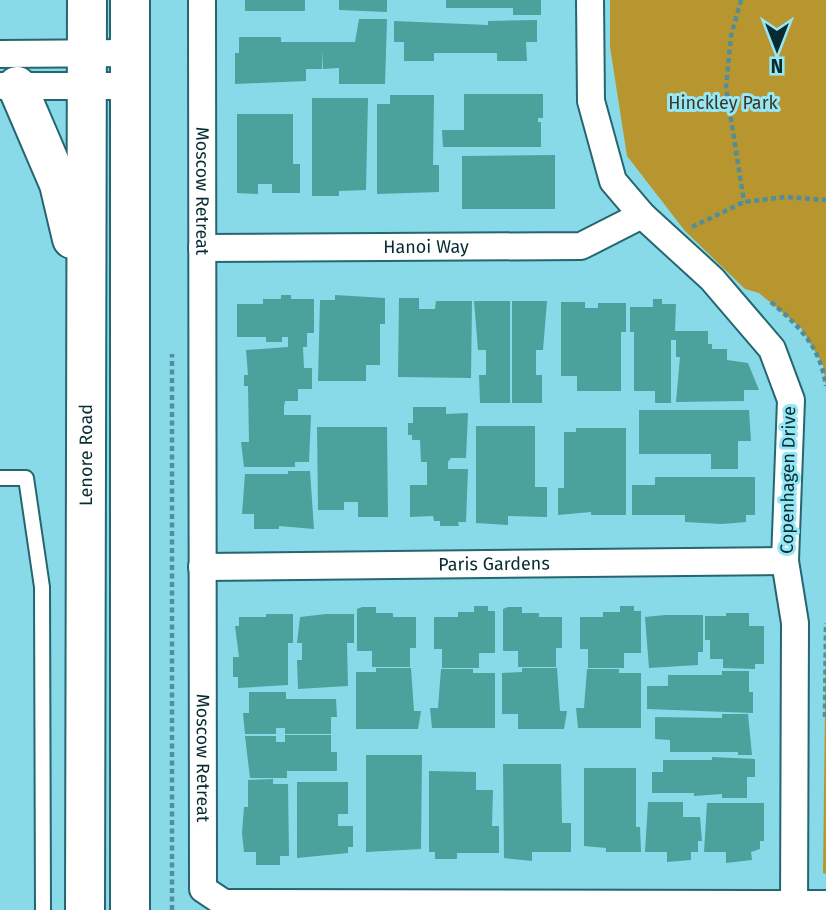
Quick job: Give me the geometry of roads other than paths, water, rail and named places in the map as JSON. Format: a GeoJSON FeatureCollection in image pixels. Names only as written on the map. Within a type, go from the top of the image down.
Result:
{"type":"FeatureCollection","features":[{"type":"Feature","properties":{"kind":"street","name":"Lenore Road"},"geometry":{"type":"LineString","coordinates":[[85,910],[87,0]]}},
{"type":"Feature","properties":{"kind":"street"},"geometry":{"type":"LineString","coordinates":[[130,0],[130,910]]}},
{"type":"Feature","properties":{"kind":"street","name":"Moscow Retreat"},"geometry":{"type":"LineString","coordinates":[[202,0],[203,889],[224,904],[794,907],[826,904]]}},
{"type":"Feature","properties":{"kind":"street","name":"Copenhagen Drive"},"geometry":{"type":"LineString","coordinates":[[590,0],[591,101],[613,181],[642,215],[712,279],[772,349],[790,400],[785,561],[795,623],[794,907]]}},
{"type":"Feature","properties":{"kind":"street"},"geometry":{"type":"LineString","coordinates":[[6,75],[130,69]]}},
{"type":"Feature","properties":{"kind":"street"},"geometry":{"type":"LineString","coordinates":[[6,75],[87,70]]}},
{"type":"Feature","properties":{"kind":"street"},"geometry":{"type":"LineString","coordinates":[[6,75],[59,184],[87,295]]}},
{"type":"Feature","properties":{"kind":"street","name":"Hanoi Way"},"geometry":{"type":"LineString","coordinates":[[202,248],[581,246],[642,215]]}},
{"type":"Feature","properties":{"kind":"street","name":"Paris Gardens"},"geometry":{"type":"LineString","coordinates":[[202,566],[785,561]]}},
{"type":"Feature","properties":{"kind":"lane"},"geometry":{"type":"LineString","coordinates":[[0,478],[26,478],[42,587],[43,910]]}},
{"type":"Feature","properties":{"kind":"park label","name":"Hinckley Park"},"geometry":{"type":"Point","coordinates":[723,103]}}]}
